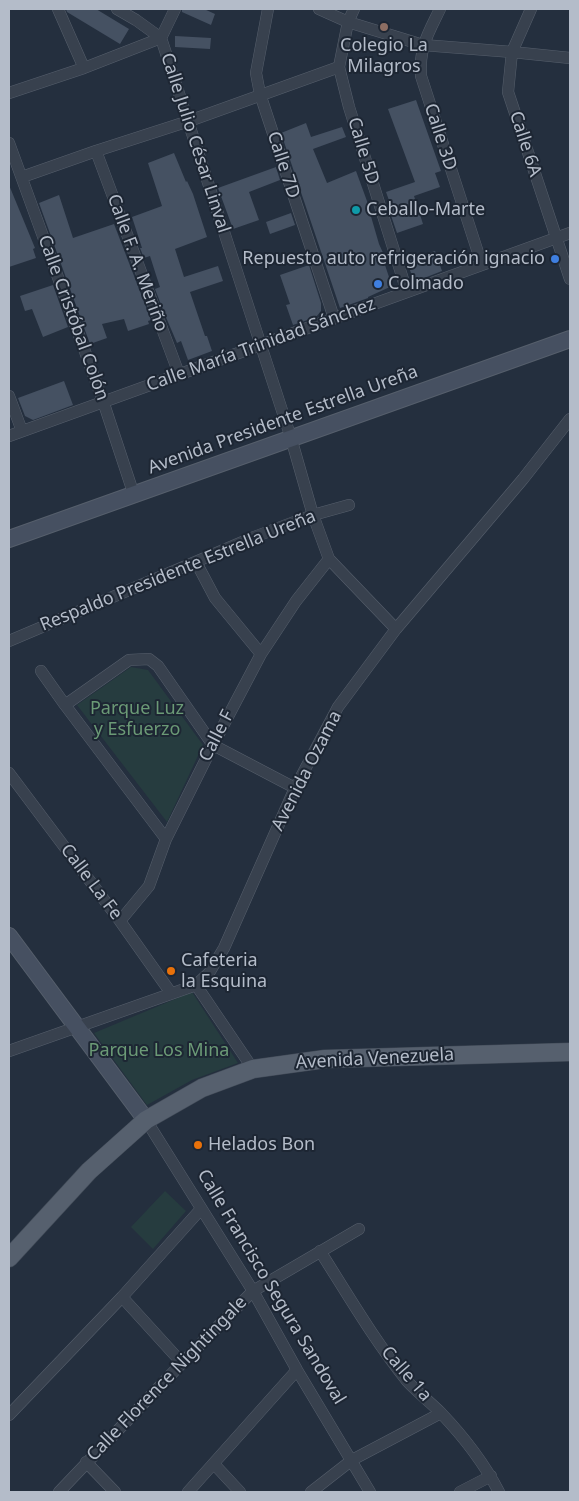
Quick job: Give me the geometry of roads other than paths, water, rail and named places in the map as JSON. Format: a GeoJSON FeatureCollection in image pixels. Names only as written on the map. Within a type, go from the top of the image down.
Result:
{"type":"FeatureCollection","features":[{"type":"Feature","properties":{"kind":"main road","name":"Avenida Presidente Estrella Ureña"},"geometry":{"type":"LineString","coordinates":[[9,539],[570,339]]}},
{"type":"Feature","properties":{"kind":"main road","name":"Calle Francisco Segura Sandoval"},"geometry":{"type":"LineString","coordinates":[[9,936],[146,1120]]}},
{"type":"Feature","properties":{"kind":"main road","name":"Avenida Venezuela"},"geometry":{"type":"LineString","coordinates":[[9,1258],[89,1171],[146,1120],[202,1088],[253,1069],[325,1059],[570,1052]]}},
{"type":"Feature","properties":{"kind":"street"},"geometry":{"type":"LineString","coordinates":[[58,9],[84,68]]}},
{"type":"Feature","properties":{"kind":"street"},"geometry":{"type":"LineString","coordinates":[[117,9],[161,38]]}},
{"type":"Feature","properties":{"kind":"street","name":"Calle Julio César Linval"},"geometry":{"type":"LineString","coordinates":[[175,9],[161,38],[291,438],[328,559],[396,628]]}},
{"type":"Feature","properties":{"kind":"street","name":"Calle 7D"},"geometry":{"type":"LineString","coordinates":[[268,9],[256,73],[260,94],[334,318]]}},
{"type":"Feature","properties":{"kind":"street"},"geometry":{"type":"LineString","coordinates":[[319,9],[348,22],[423,45],[570,58]]}},
{"type":"Feature","properties":{"kind":"street","name":"Calle 5D"},"geometry":{"type":"LineString","coordinates":[[354,9],[348,22],[339,67],[407,292]]}},
{"type":"Feature","properties":{"kind":"street","name":"Calle 3D"},"geometry":{"type":"LineString","coordinates":[[440,9],[423,45],[420,60],[421,76],[427,100],[482,265]]}},
{"type":"Feature","properties":{"kind":"street","name":"Calle 6A"},"geometry":{"type":"LineString","coordinates":[[531,9],[512,52],[508,92],[570,279]]}},
{"type":"Feature","properties":{"kind":"street"},"geometry":{"type":"LineString","coordinates":[[9,93],[84,68],[161,38]]}},
{"type":"Feature","properties":{"kind":"street"},"geometry":{"type":"LineString","coordinates":[[22,177],[189,121],[339,67]]}},
{"type":"Feature","properties":{"kind":"street","name":"Calle Cristóbal Colón"},"geometry":{"type":"LineString","coordinates":[[9,143],[103,402],[134,495]]}},
{"type":"Feature","properties":{"kind":"street","name":"Calle F. A. Meriño"},"geometry":{"type":"LineString","coordinates":[[96,151],[179,374]]}},
{"type":"Feature","properties":{"kind":"street","name":"Calle María Trinidad Sánchez"},"geometry":{"type":"LineString","coordinates":[[9,436],[570,233]]}},
{"type":"Feature","properties":{"kind":"street"},"geometry":{"type":"LineString","coordinates":[[9,396],[22,431]]}},
{"type":"Feature","properties":{"kind":"street","name":"Avenida Ozama"},"geometry":{"type":"LineString","coordinates":[[10,1048],[196,985],[209,973],[224,948],[295,788],[338,707],[396,628],[523,479],[570,419]]}},
{"type":"Feature","properties":{"kind":"street","name":"Respaldo Presidente Estrella Ureña"},"geometry":{"type":"LineString","coordinates":[[9,641],[254,536],[348,505]]}},
{"type":"Feature","properties":{"kind":"street","name":"Calle F"},"geometry":{"type":"LineString","coordinates":[[120,921],[148,886],[166,839],[261,654],[296,601],[328,559]]}},
{"type":"Feature","properties":{"kind":"street"},"geometry":{"type":"LineString","coordinates":[[196,562],[215,598],[261,654]]}},
{"type":"Feature","properties":{"kind":"street"},"geometry":{"type":"LineString","coordinates":[[64,706],[129,660],[149,659],[158,666],[213,745],[295,788]]}},
{"type":"Feature","properties":{"kind":"street"},"geometry":{"type":"LineString","coordinates":[[41,671],[64,706],[166,839]]}},
{"type":"Feature","properties":{"kind":"street","name":"Calle La Fe"},"geometry":{"type":"LineString","coordinates":[[9,772],[171,993]]}},
{"type":"Feature","properties":{"kind":"street"},"geometry":{"type":"LineString","coordinates":[[196,985],[253,1069]]}},
{"type":"Feature","properties":{"kind":"street","name":"Calle Francisco Segura Sandoval"},"geometry":{"type":"LineString","coordinates":[[146,1120],[253,1290],[297,1370],[370,1492]]}},
{"type":"Feature","properties":{"kind":"street"},"geometry":{"type":"LineString","coordinates":[[9,1415],[122,1297],[201,1209]]}},
{"type":"Feature","properties":{"kind":"street","name":"Calle Florence Nightingale"},"geometry":{"type":"LineString","coordinates":[[59,1492],[253,1290],[359,1229]]}},
{"type":"Feature","properties":{"kind":"street","name":"Calle 1a"},"geometry":{"type":"LineString","coordinates":[[320,1251],[384,1351],[409,1383],[441,1413],[472,1450],[491,1476],[499,1492]]}},
{"type":"Feature","properties":{"kind":"street"},"geometry":{"type":"LineString","coordinates":[[122,1297],[182,1363]]}},
{"type":"Feature","properties":{"kind":"street"},"geometry":{"type":"LineString","coordinates":[[188,1492],[297,1370]]}},
{"type":"Feature","properties":{"kind":"street"},"geometry":{"type":"LineString","coordinates":[[311,1492],[352,1460],[441,1413]]}},
{"type":"Feature","properties":{"kind":"street"},"geometry":{"type":"LineString","coordinates":[[86,1462],[115,1492]]}},
{"type":"Feature","properties":{"kind":"street"},"geometry":{"type":"LineString","coordinates":[[214,1464],[240,1492]]}},
{"type":"Feature","properties":{"kind":"street"},"geometry":{"type":"LineString","coordinates":[[460,1492],[491,1476]]}},
{"type":"Feature","properties":{"kind":"place","name":"Colegio La Milagros"},"geometry":{"type":"Point","coordinates":[384,27]}},
{"type":"Feature","properties":{"kind":"place","name":"Ceballo-Marte"},"geometry":{"type":"Point","coordinates":[356,210]}},
{"type":"Feature","properties":{"kind":"place","name":"Repuesto auto refrigeración ignacio"},"geometry":{"type":"Point","coordinates":[555,259]}},
{"type":"Feature","properties":{"kind":"place","name":"Colmado"},"geometry":{"type":"Point","coordinates":[378,284]}},
{"type":"Feature","properties":{"kind":"place","name":"Cafeteria la Esquina"},"geometry":{"type":"Point","coordinates":[171,971]}},
{"type":"Feature","properties":{"kind":"place","name":"Helados Bon"},"geometry":{"type":"Point","coordinates":[198,1145]}},
{"type":"Feature","properties":{"kind":"park label","name":"Parque Luz y Esfuerzo"},"geometry":{"type":"Point","coordinates":[137,720]}},
{"type":"Feature","properties":{"kind":"park label","name":"Parque Los Mina"},"geometry":{"type":"Point","coordinates":[159,1051]}}]}
